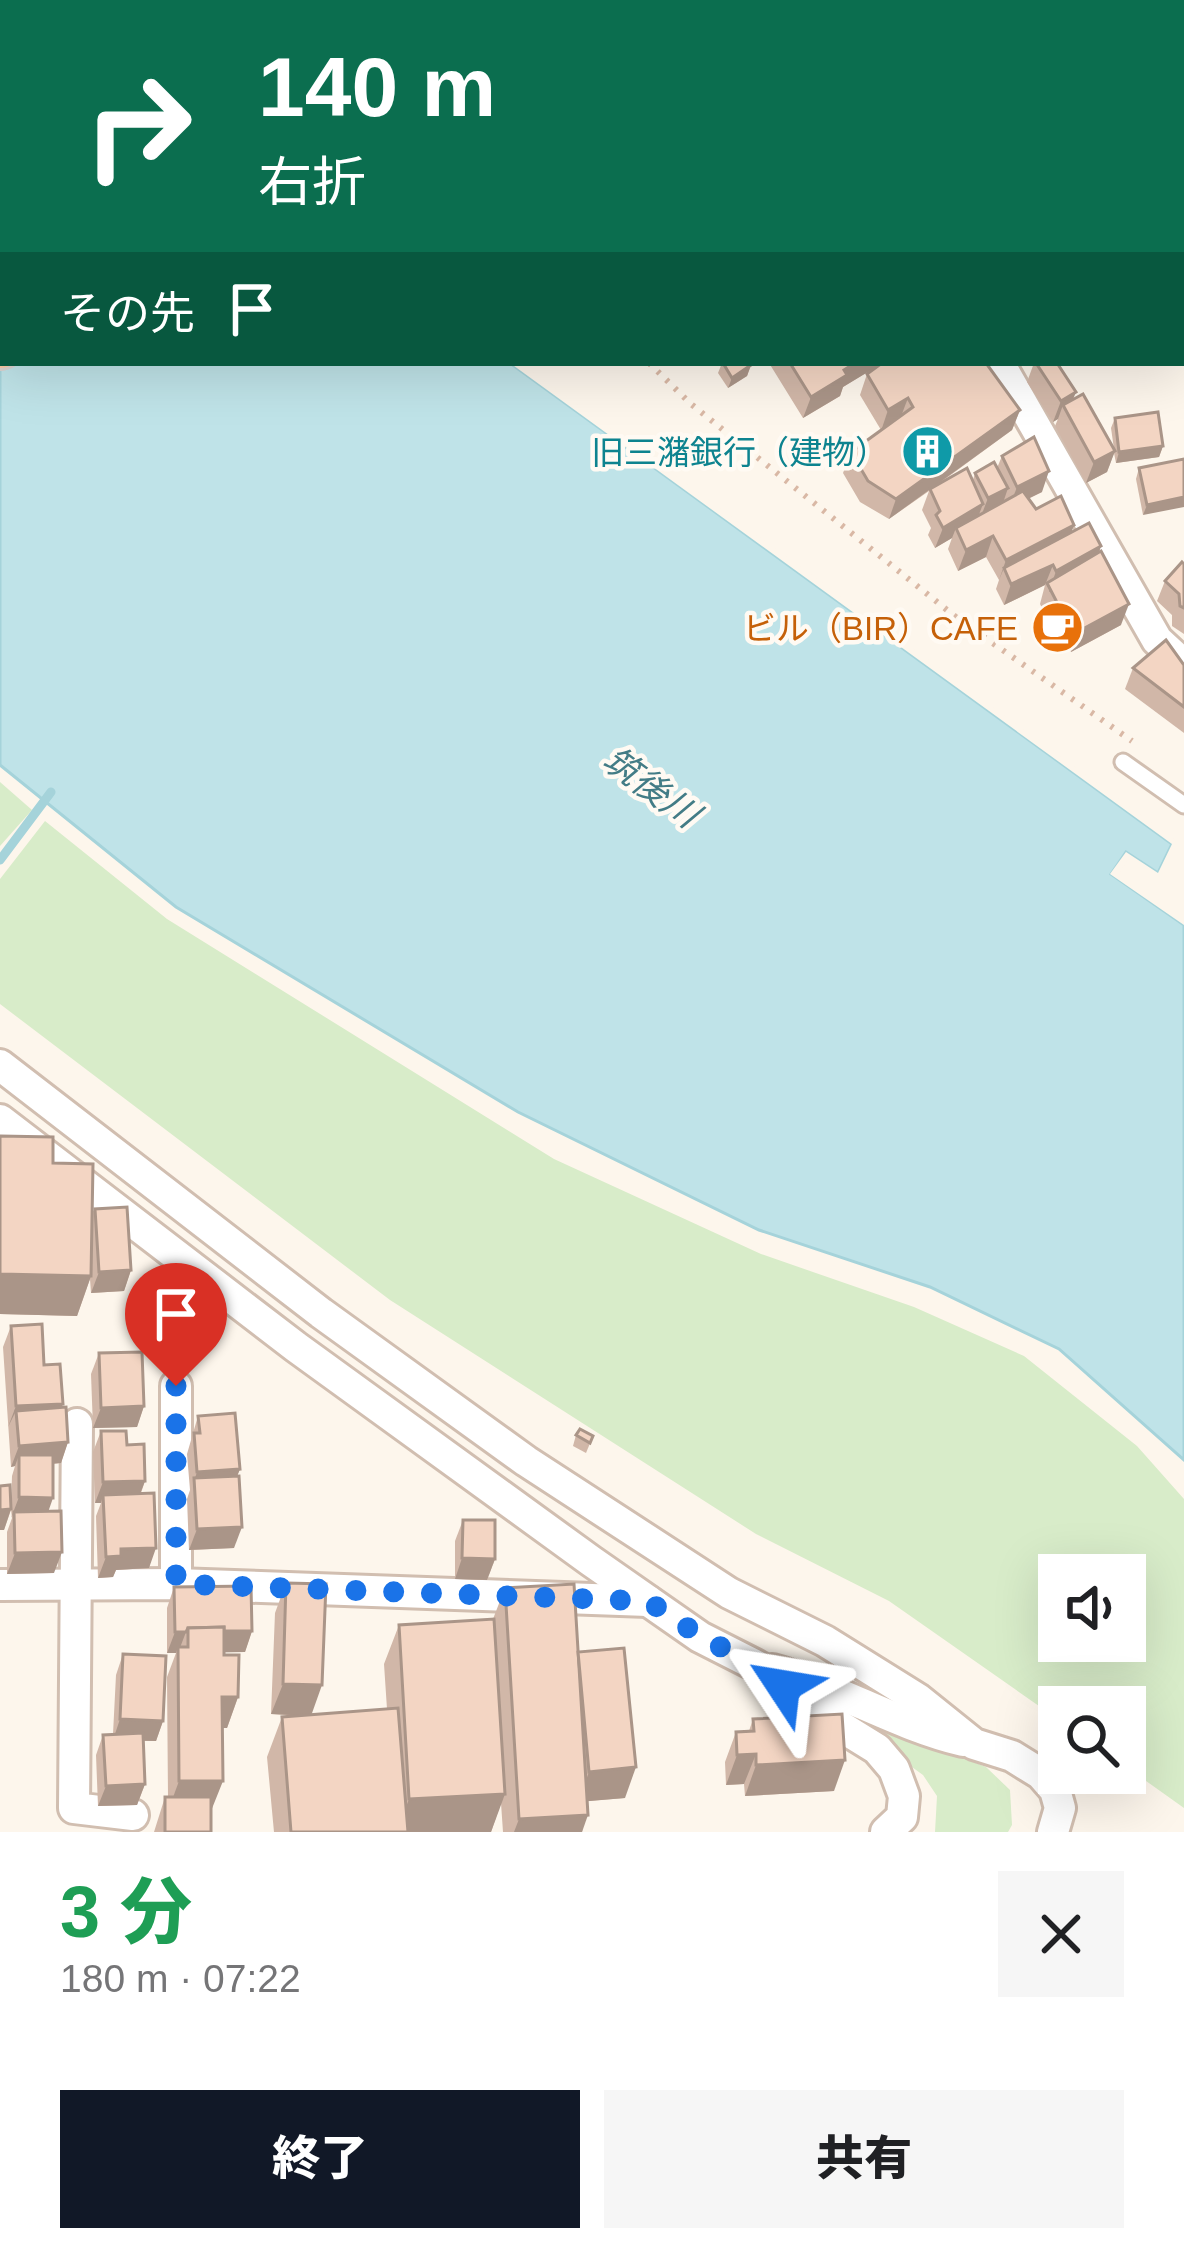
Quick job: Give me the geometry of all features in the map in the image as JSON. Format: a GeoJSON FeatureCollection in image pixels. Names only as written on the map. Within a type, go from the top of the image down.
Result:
{"type":"FeatureCollection","features":[{"type":"Feature","properties":{"kind":"street"},"geometry":{"type":"LineString","coordinates":[[1001,366],[1157,640],[1184,665]]}},
{"type":"Feature","properties":{"kind":"street"},"geometry":{"type":"LineString","coordinates":[[0,1065],[321,1313],[526,1461],[729,1593],[825,1641],[918,1699],[974,1744]]}},
{"type":"Feature","properties":{"kind":"street"},"geometry":{"type":"LineString","coordinates":[[0,1120],[296,1347],[648,1601],[757,1666],[809,1707],[878,1748],[894,1769],[904,1796],[902,1817],[886,1832]]}},
{"type":"Feature","properties":{"kind":"street"},"geometry":{"type":"LineString","coordinates":[[176,1386],[176,1584]]}},
{"type":"Feature","properties":{"kind":"street"},"geometry":{"type":"LineString","coordinates":[[77,1424],[74,1808],[134,1814]]}},
{"type":"Feature","properties":{"kind":"street"},"geometry":{"type":"LineString","coordinates":[[0,1585],[176,1584],[648,1601]]}},
{"type":"Feature","properties":{"kind":"street"},"geometry":{"type":"LineString","coordinates":[[757,1666],[809,1680],[922,1731],[1012,1756],[1041,1774],[1055,1790],[1060,1808],[1053,1832]]}},
{"type":"Feature","properties":{"kind":"lane"},"geometry":{"type":"LineString","coordinates":[[1123,762],[1184,805]]}},
{"type":"Feature","properties":{"kind":"path"},"geometry":{"type":"LineString","coordinates":[[652,366],[692,404],[957,618],[1146,752]]}},
{"type":"Feature","properties":{"kind":"green space"},"geometry":{"type":"Polygon","coordinates":[[[0,782],[32,810],[0,846],[0,782]]]}},
{"type":"Feature","properties":{"kind":"green space"},"geometry":{"type":"Polygon","coordinates":[[[45,821],[167,919],[554,1159],[761,1254],[914,1307],[1024,1356],[1137,1446],[1184,1499],[1184,1808],[1146,1781],[1146,1686],[1038,1686],[1038,1705],[889,1601],[756,1534],[390,1300],[0,1004],[0,879],[45,821]]]}},
{"type":"Feature","properties":{"kind":"green space"},"geometry":{"type":"Polygon","coordinates":[[[819,1700],[986,1767],[1010,1790],[1012,1825],[1008,1832],[935,1832],[937,1796],[923,1775],[819,1700]]]}},
{"type":"Feature","properties":{"kind":"water","name":"筑後川"},"geometry":{"type":"Polygon","coordinates":[[[0,366],[514,366],[1172,844],[1158,873],[1126,852],[1111,874],[1184,925],[1184,1460],[1059,1349],[930,1287],[759,1230],[518,1112],[176,907],[0,765],[0,366]]]}},
{"type":"Feature","properties":{"kind":"pier"},"geometry":{"type":"Polygon","coordinates":[[[514,366],[524,366],[1176,840],[1178,846],[1161,879],[1128,860],[1119,873],[1184,918],[1184,925],[1110,874],[1126,852],[1158,873],[1172,844],[514,366]]]}},
{"type":"Feature","properties":{"kind":"building"},"geometry":{"type":"Polygon","coordinates":[[[725,366],[750,366],[732,378],[725,366]]]}},
{"type":"Feature","properties":{"kind":"building"},"geometry":{"type":"Polygon","coordinates":[[[792,366],[850,366],[844,370],[847,375],[811,397],[792,366]]]}},
{"type":"Feature","properties":{"kind":"building","name":"旧三潴銀行（建物）"},"geometry":{"type":"Polygon","coordinates":[[[878,366],[988,366],[1020,410],[896,499],[868,481],[851,452],[913,407],[908,398],[888,410],[867,374],[878,366]]]}},
{"type":"Feature","properties":{"kind":"building"},"geometry":{"type":"Polygon","coordinates":[[[1038,366],[1059,366],[1076,392],[1061,401],[1038,366]]]}},
{"type":"Feature","properties":{"kind":"building"},"geometry":{"type":"Polygon","coordinates":[[[1083,394],[1115,451],[1094,462],[1063,405],[1083,394]]]}},
{"type":"Feature","properties":{"kind":"building"},"geometry":{"type":"Polygon","coordinates":[[[1158,412],[1163,446],[1119,452],[1115,418],[1158,412]]]}},
{"type":"Feature","properties":{"kind":"building"},"geometry":{"type":"Polygon","coordinates":[[[1034,437],[1049,471],[1017,487],[1002,456],[1034,437]]]}},
{"type":"Feature","properties":{"kind":"building"},"geometry":{"type":"Polygon","coordinates":[[[1184,459],[1184,497],[1147,505],[1139,468],[1184,459]]]}},
{"type":"Feature","properties":{"kind":"building"},"geometry":{"type":"Polygon","coordinates":[[[994,462],[1008,488],[988,498],[975,473],[994,462]]]}},
{"type":"Feature","properties":{"kind":"building"},"geometry":{"type":"Polygon","coordinates":[[[967,468],[983,504],[943,528],[930,489],[967,468]]]}},
{"type":"Feature","properties":{"kind":"building"},"geometry":{"type":"Polygon","coordinates":[[[1023,491],[1036,509],[1061,496],[1074,525],[1006,560],[993,536],[966,550],[956,528],[1023,491]]]}},
{"type":"Feature","properties":{"kind":"building"},"geometry":{"type":"Polygon","coordinates":[[[1089,523],[1101,546],[1056,571],[1053,565],[1011,584],[1004,568],[1089,523]]]}},
{"type":"Feature","properties":{"kind":"building"},"geometry":{"type":"Polygon","coordinates":[[[1101,551],[1129,604],[1079,631],[1069,610],[1063,614],[1047,583],[1101,551]]]}},
{"type":"Feature","properties":{"kind":"building"},"geometry":{"type":"Polygon","coordinates":[[[1182,562],[1184,608],[1179,594],[1165,581],[1182,562]]]}},
{"type":"Feature","properties":{"kind":"building"},"geometry":{"type":"Polygon","coordinates":[[[1166,640],[1184,665],[1184,707],[1133,668],[1166,640]]]}},
{"type":"Feature","properties":{"kind":"building"},"geometry":{"type":"Polygon","coordinates":[[[0,1136],[53,1137],[53,1163],[93,1164],[91,1276],[0,1274],[0,1136]]]}},
{"type":"Feature","properties":{"kind":"building"},"geometry":{"type":"Polygon","coordinates":[[[127,1207],[131,1270],[99,1272],[95,1209],[127,1207]]]}},
{"type":"Feature","properties":{"kind":"building"},"geometry":{"type":"Polygon","coordinates":[[[42,1324],[44,1365],[60,1364],[63,1404],[16,1406],[11,1326],[42,1324]]]}},
{"type":"Feature","properties":{"kind":"building"},"geometry":{"type":"Polygon","coordinates":[[[142,1352],[144,1406],[101,1408],[99,1353],[142,1352]]]}},
{"type":"Feature","properties":{"kind":"building"},"geometry":{"type":"Polygon","coordinates":[[[66,1407],[68,1442],[19,1446],[16,1411],[66,1407]]]}},
{"type":"Feature","properties":{"kind":"building"},"geometry":{"type":"Polygon","coordinates":[[[235,1413],[240,1469],[197,1472],[194,1433],[200,1433],[198,1416],[235,1413]]]}},
{"type":"Feature","properties":{"kind":"building"},"geometry":{"type":"Polygon","coordinates":[[[580,1429],[593,1436],[590,1443],[576,1435],[580,1429]]]}},
{"type":"Feature","properties":{"kind":"building"},"geometry":{"type":"Polygon","coordinates":[[[101,1431],[126,1431],[127,1445],[144,1444],[145,1481],[103,1482],[101,1431]]]}},
{"type":"Feature","properties":{"kind":"building"},"geometry":{"type":"Polygon","coordinates":[[[19,1455],[53,1455],[53,1498],[19,1497],[19,1455]]]}},
{"type":"Feature","properties":{"kind":"building"},"geometry":{"type":"Polygon","coordinates":[[[239,1476],[242,1527],[197,1529],[194,1478],[239,1476]]]}},
{"type":"Feature","properties":{"kind":"building"},"geometry":{"type":"Polygon","coordinates":[[[10,1485],[11,1509],[0,1510],[0,1486],[10,1485]]]}},
{"type":"Feature","properties":{"kind":"building"},"geometry":{"type":"Polygon","coordinates":[[[154,1493],[156,1548],[121,1549],[121,1556],[106,1557],[103,1495],[154,1493]]]}},
{"type":"Feature","properties":{"kind":"building"},"geometry":{"type":"Polygon","coordinates":[[[61,1511],[62,1552],[15,1553],[14,1512],[61,1511]]]}},
{"type":"Feature","properties":{"kind":"building"},"geometry":{"type":"Polygon","coordinates":[[[463,1520],[495,1520],[495,1559],[462,1558],[463,1520]]]}},
{"type":"Feature","properties":{"kind":"building"},"geometry":{"type":"Polygon","coordinates":[[[286,1583],[326,1584],[322,1685],[283,1684],[286,1583]]]}},
{"type":"Feature","properties":{"kind":"building"},"geometry":{"type":"Polygon","coordinates":[[[574,1584],[588,1815],[519,1819],[505,1588],[574,1584]]]}},
{"type":"Feature","properties":{"kind":"building"},"geometry":{"type":"Polygon","coordinates":[[[251,1586],[252,1631],[224,1631],[224,1627],[175,1632],[174,1587],[251,1586]]]}},
{"type":"Feature","properties":{"kind":"building"},"geometry":{"type":"Polygon","coordinates":[[[494,1619],[505,1794],[409,1799],[399,1625],[494,1619]]]}},
{"type":"Feature","properties":{"kind":"building"},"geometry":{"type":"Polygon","coordinates":[[[224,1627],[224,1655],[239,1655],[238,1697],[222,1697],[223,1781],[179,1781],[178,1647],[188,1647],[188,1628],[224,1627]]]}},
{"type":"Feature","properties":{"kind":"building"},"geometry":{"type":"Polygon","coordinates":[[[624,1648],[636,1767],[589,1772],[578,1652],[624,1648]]]}},
{"type":"Feature","properties":{"kind":"building"},"geometry":{"type":"Polygon","coordinates":[[[123,1654],[166,1656],[163,1721],[120,1719],[123,1654]]]}},
{"type":"Feature","properties":{"kind":"building"},"geometry":{"type":"Polygon","coordinates":[[[398,1708],[408,1832],[291,1832],[282,1717],[398,1708]]]}},
{"type":"Feature","properties":{"kind":"building"},"geometry":{"type":"Polygon","coordinates":[[[842,1714],[845,1760],[756,1765],[756,1754],[737,1755],[736,1732],[754,1731],[753,1719],[842,1714]]]}},
{"type":"Feature","properties":{"kind":"building"},"geometry":{"type":"Polygon","coordinates":[[[143,1733],[145,1784],[106,1786],[103,1735],[143,1733]]]}},
{"type":"Feature","properties":{"kind":"building"},"geometry":{"type":"Polygon","coordinates":[[[165,1797],[211,1797],[211,1832],[165,1832],[165,1797]]]}},
{"type":"Feature","properties":{"kind":"waterway"},"geometry":{"type":"LineString","coordinates":[[0,860],[51,792]]}},
{"type":"Feature","properties":{"kind":"place","name":"旧三潴銀行（建物）"},"geometry":{"type":"Point","coordinates":[927,452]}},
{"type":"Feature","properties":{"kind":"place","name":"ビル（BIR）CAFE"},"geometry":{"type":"Point","coordinates":[1057,628]}},
{"type":"Feature","properties":{"kind":"route"},"geometry":{"type":"LineString","coordinates":[[176,1386],[176,1584],[648,1601],[783,1686]]}}]}
